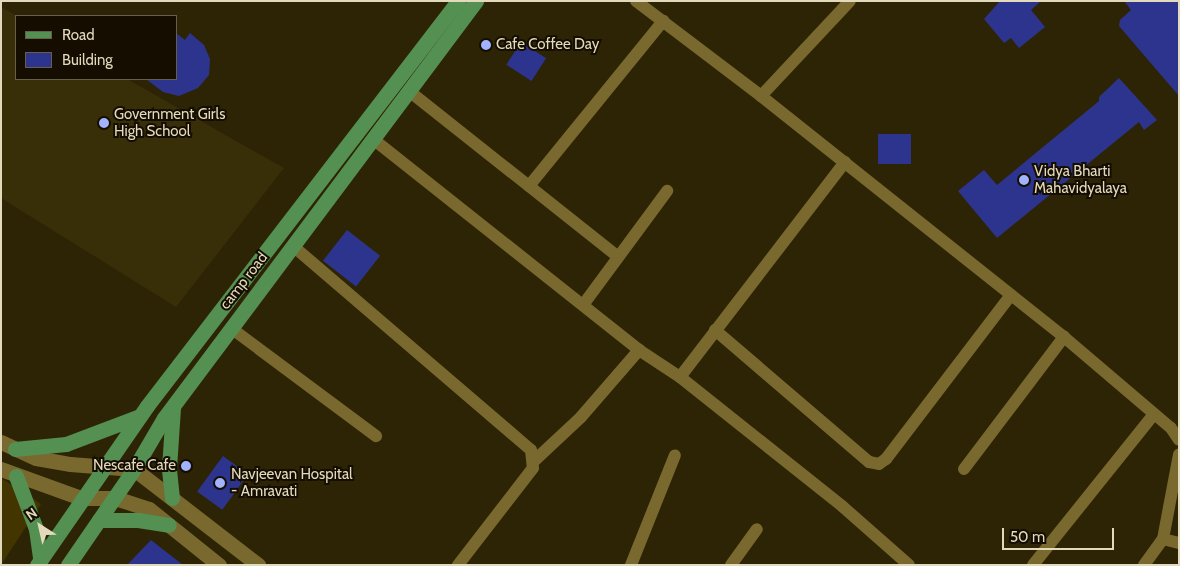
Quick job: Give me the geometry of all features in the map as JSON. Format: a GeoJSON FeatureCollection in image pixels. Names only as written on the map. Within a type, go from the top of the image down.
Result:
{"type":"FeatureCollection","features":[{"type":"Feature","properties":{"kind":"main road","name":"camp road"},"geometry":{"type":"LineString","coordinates":[[38,562],[81,498],[106,468],[140,416],[458,1]]}},
{"type":"Feature","properties":{"kind":"main road","name":"camp road"},"geometry":{"type":"LineString","coordinates":[[68,565],[115,498],[173,406],[476,1]]}},
{"type":"Feature","properties":{"kind":"main road"},"geometry":{"type":"LineString","coordinates":[[172,498],[168,468],[173,406]]}},
{"type":"Feature","properties":{"kind":"main road"},"geometry":{"type":"LineString","coordinates":[[8,446],[66,444],[140,416]]}},
{"type":"Feature","properties":{"kind":"main road"},"geometry":{"type":"LineString","coordinates":[[16,476],[34,520],[38,562]]}},
{"type":"Feature","properties":{"kind":"main road"},"geometry":{"type":"LineString","coordinates":[[99,520],[138,520],[169,525]]}},
{"type":"Feature","properties":{"kind":"street"},"geometry":{"type":"LineString","coordinates":[[636,1],[761,96],[1064,337],[1171,428],[1179,440]]}},
{"type":"Feature","properties":{"kind":"street"},"geometry":{"type":"LineString","coordinates":[[761,96],[850,1]]}},
{"type":"Feature","properties":{"kind":"street"},"geometry":{"type":"LineString","coordinates":[[530,186],[663,22]]}},
{"type":"Feature","properties":{"kind":"street"},"geometry":{"type":"LineString","coordinates":[[409,91],[617,256]]}},
{"type":"Feature","properties":{"kind":"street"},"geometry":{"type":"LineString","coordinates":[[373,139],[639,350],[680,378],[842,506],[909,565]]}},
{"type":"Feature","properties":{"kind":"street"},"geometry":{"type":"LineString","coordinates":[[680,378],[845,162]]}},
{"type":"Feature","properties":{"kind":"street"},"geometry":{"type":"LineString","coordinates":[[583,305],[617,256],[667,191]]}},
{"type":"Feature","properties":{"kind":"street"},"geometry":{"type":"LineString","coordinates":[[293,246],[531,450],[534,461],[533,468],[458,565]]}},
{"type":"Feature","properties":{"kind":"street"},"geometry":{"type":"LineString","coordinates":[[715,330],[869,462],[880,464],[886,460],[1011,295]]}},
{"type":"Feature","properties":{"kind":"street"},"geometry":{"type":"LineString","coordinates":[[231,328],[376,436]]}},
{"type":"Feature","properties":{"kind":"street"},"geometry":{"type":"LineString","coordinates":[[964,469],[1064,337]]}},
{"type":"Feature","properties":{"kind":"street"},"geometry":{"type":"LineString","coordinates":[[534,461],[582,417],[639,350]]}},
{"type":"Feature","properties":{"kind":"street"},"geometry":{"type":"LineString","coordinates":[[1033,565],[1154,414]]}},
{"type":"Feature","properties":{"kind":"street"},"geometry":{"type":"LineString","coordinates":[[8,446],[36,458],[106,468],[134,469],[258,565]]}},
{"type":"Feature","properties":{"kind":"street"},"geometry":{"type":"LineString","coordinates":[[1144,565],[1163,539],[1179,454]]}},
{"type":"Feature","properties":{"kind":"street"},"geometry":{"type":"LineString","coordinates":[[631,565],[675,455]]}},
{"type":"Feature","properties":{"kind":"street"},"geometry":{"type":"LineString","coordinates":[[1,469],[81,498],[115,498],[149,509],[219,565]]}},
{"type":"Feature","properties":{"kind":"street"},"geometry":{"type":"LineString","coordinates":[[731,565],[757,529]]}},
{"type":"Feature","properties":{"kind":"street"},"geometry":{"type":"LineString","coordinates":[[1163,539],[1179,543]]}},
{"type":"Feature","properties":{"kind":"shaded area","name":"Government Girls High School"},"geometry":{"type":"Polygon","coordinates":[[[1,7],[15,15],[15,80],[129,80],[284,168],[176,307],[1,198],[1,7]]]}},
{"type":"Feature","properties":{"kind":"shaded area"},"geometry":{"type":"Polygon","coordinates":[[[1,478],[41,504],[1,565],[1,478]]]}},
{"type":"Feature","properties":{"kind":"building"},"geometry":{"type":"Polygon","coordinates":[[[1000,1],[1041,1],[1031,10],[1045,27],[1019,48],[1011,38],[1004,43],[984,19],[1000,1]]]}},
{"type":"Feature","properties":{"kind":"building"},"geometry":{"type":"Polygon","coordinates":[[[1124,1],[1179,1],[1179,96],[1119,26],[1120,20],[1131,10],[1124,1]]]}},
{"type":"Feature","properties":{"kind":"building"},"geometry":{"type":"Polygon","coordinates":[[[190,33],[204,45],[210,59],[209,75],[198,88],[179,96],[163,92],[147,80],[178,80],[178,35],[185,40],[190,33]]]}},
{"type":"Feature","properties":{"kind":"building"},"geometry":{"type":"Polygon","coordinates":[[[521,42],[546,58],[531,81],[506,65],[521,42]]]}},
{"type":"Feature","properties":{"kind":"building"},"geometry":{"type":"Polygon","coordinates":[[[1119,78],[1157,120],[1144,130],[1139,122],[997,238],[958,191],[984,170],[997,185],[1099,101],[1099,97],[1119,78]]]}},
{"type":"Feature","properties":{"kind":"building"},"geometry":{"type":"Polygon","coordinates":[[[878,134],[911,134],[911,164],[878,164],[878,134]]]}},
{"type":"Feature","properties":{"kind":"building"},"geometry":{"type":"Polygon","coordinates":[[[347,230],[380,256],[356,287],[323,261],[347,230]]]}},
{"type":"Feature","properties":{"kind":"building"},"geometry":{"type":"Polygon","coordinates":[[[223,456],[248,474],[222,510],[197,492],[223,456]]]}},
{"type":"Feature","properties":{"kind":"building"},"geometry":{"type":"Polygon","coordinates":[[[151,540],[183,565],[127,565],[151,540]]]}},
{"type":"Feature","properties":{"kind":"place","name":"Cafe Coffee Day"},"geometry":{"type":"Point","coordinates":[486,45]}},
{"type":"Feature","properties":{"kind":"place","name":"Government Girls High School"},"geometry":{"type":"Point","coordinates":[104,123]}},
{"type":"Feature","properties":{"kind":"place","name":"Vidya Bharti Mahavidyalaya"},"geometry":{"type":"Point","coordinates":[1024,180]}},
{"type":"Feature","properties":{"kind":"place","name":"Nescafe Cafe"},"geometry":{"type":"Point","coordinates":[186,466]}},
{"type":"Feature","properties":{"kind":"place","name":"Navjeevan Hospital - Amravati"},"geometry":{"type":"Point","coordinates":[220,483]}}]}
